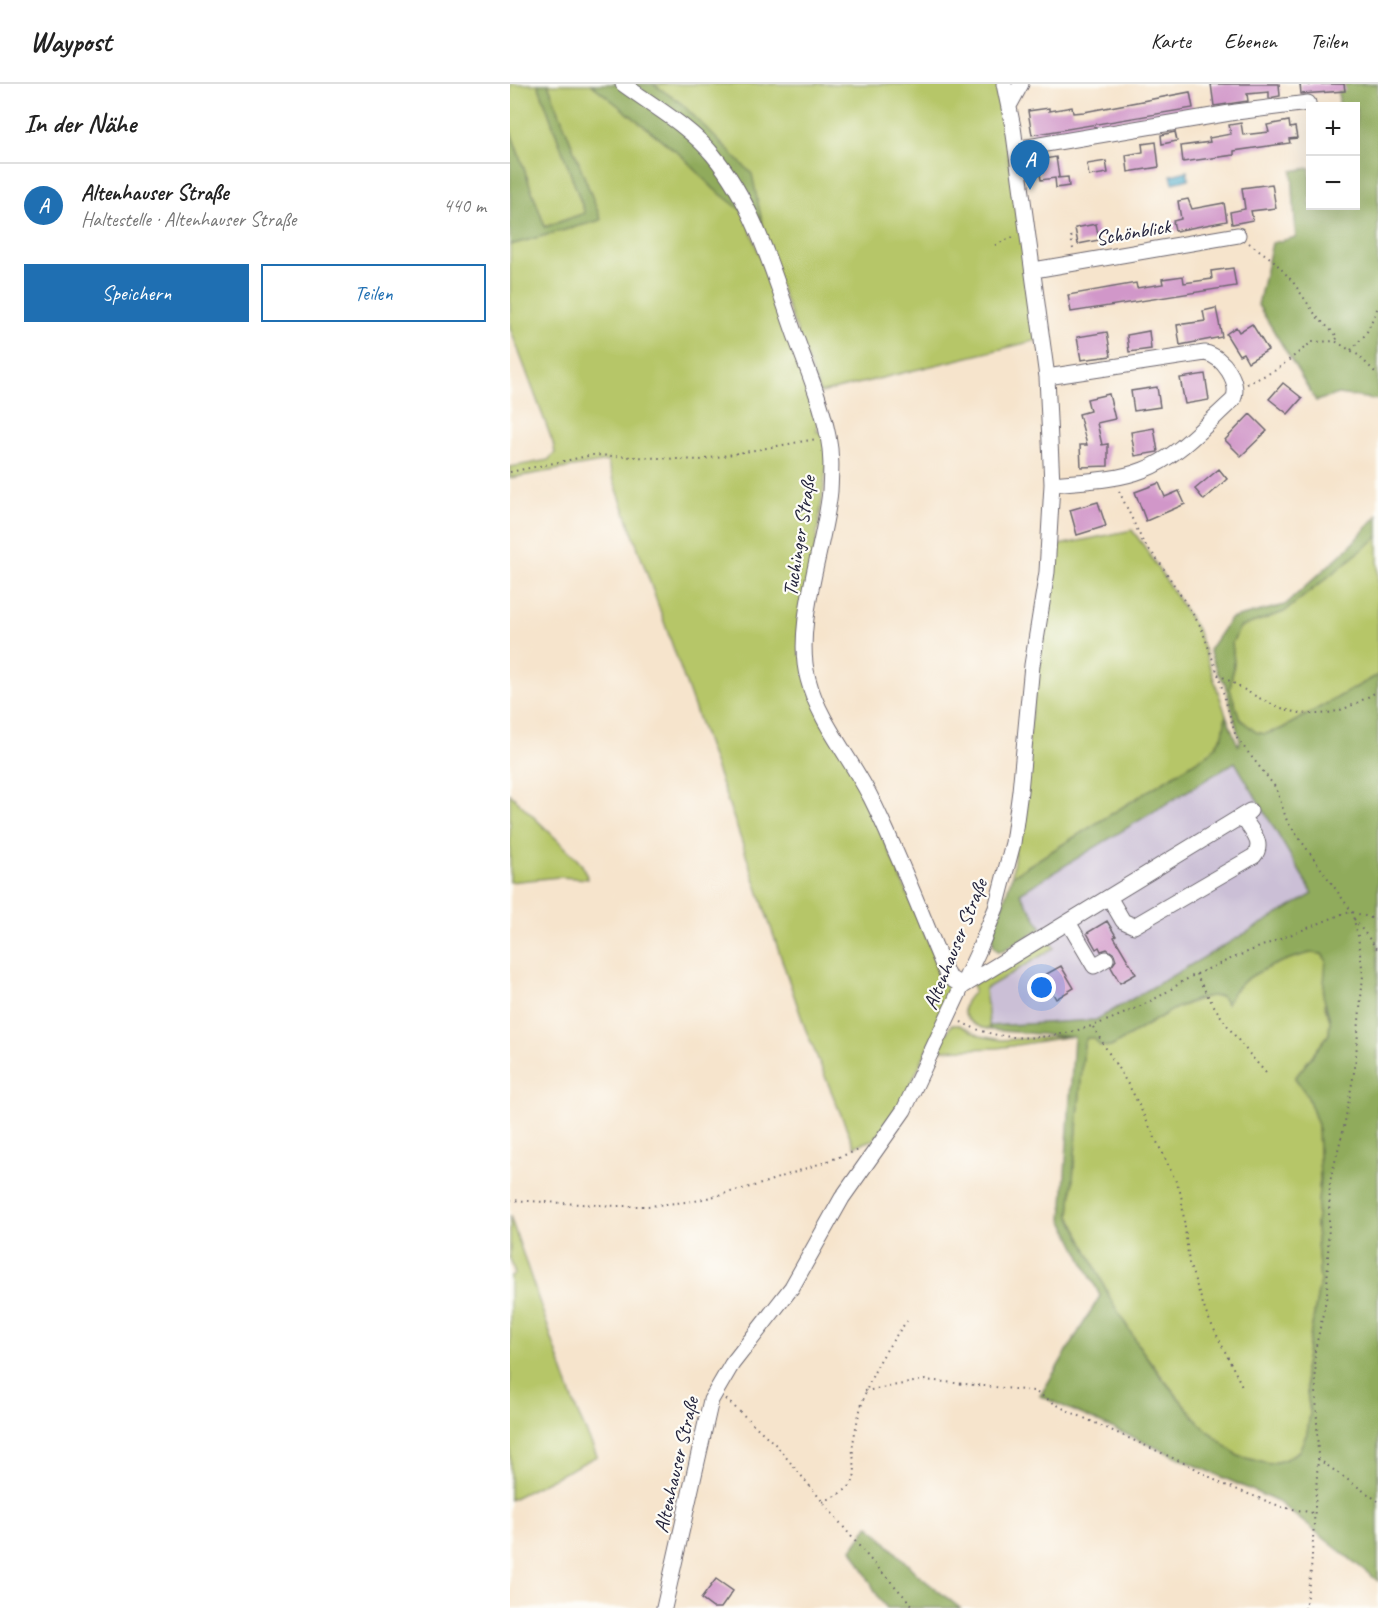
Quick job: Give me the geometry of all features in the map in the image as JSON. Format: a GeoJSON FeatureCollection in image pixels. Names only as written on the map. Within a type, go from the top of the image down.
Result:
{"type":"FeatureCollection","features":[{"type":"Feature","properties":{"kind":"street","name":"Tuchinger Straße"},"geometry":{"type":"LineString","coordinates":[[623,84],[697,138],[712,154],[736,188],[753,223],[778,287],[816,394],[828,436],[831,457],[829,501],[806,621],[805,659],[808,679],[829,727],[872,800],[948,977],[963,986]]}},
{"type":"Feature","properties":{"kind":"street","name":"Altenhauser Straße"},"geometry":{"type":"LineString","coordinates":[[664,1608],[711,1400],[716,1389],[732,1364],[792,1287],[837,1205],[904,1110],[963,986],[996,908],[1013,843],[1032,665],[1047,572],[1052,484],[1047,377],[1034,270],[1004,84]]}},
{"type":"Feature","properties":{"kind":"street"},"geometry":{"type":"LineString","coordinates":[[1009,106],[1022,84]]}},
{"type":"Feature","properties":{"kind":"street"},"geometry":{"type":"LineString","coordinates":[[1016,149],[1251,110],[1306,104]]}},
{"type":"Feature","properties":{"kind":"street","name":"Schönblick"},"geometry":{"type":"LineString","coordinates":[[1034,270],[1238,235]]}},
{"type":"Feature","properties":{"kind":"street"},"geometry":{"type":"LineString","coordinates":[[1047,377],[1205,353],[1218,357],[1236,389],[1233,400],[1171,456],[1143,470],[1112,478],[1052,484]]}},
{"type":"Feature","properties":{"kind":"street"},"geometry":{"type":"LineString","coordinates":[[963,986],[1243,815],[1258,842],[1259,850],[1254,856],[1134,926],[1126,924],[1109,897]]}},
{"type":"Feature","properties":{"kind":"street"},"geometry":{"type":"LineString","coordinates":[[1068,922],[1094,966],[1106,959]]}},
{"type":"Feature","properties":{"kind":"path"},"geometry":{"type":"LineString","coordinates":[[1238,235],[1273,260],[1286,274],[1317,317],[1338,337],[1335,341]]}},
{"type":"Feature","properties":{"kind":"path"},"geometry":{"type":"LineString","coordinates":[[1073,249],[1071,237],[1076,236]]}},
{"type":"Feature","properties":{"kind":"path"},"geometry":{"type":"LineString","coordinates":[[1351,351],[1366,334],[1378,307]]}},
{"type":"Feature","properties":{"kind":"path"},"geometry":{"type":"LineString","coordinates":[[1236,389],[1276,370],[1312,342],[1335,341],[1351,351],[1378,375]]}},
{"type":"Feature","properties":{"kind":"path"},"geometry":{"type":"LineString","coordinates":[[510,472],[593,455],[700,460],[828,436]]}},
{"type":"Feature","properties":{"kind":"path"},"geometry":{"type":"LineString","coordinates":[[1112,478],[1143,542],[1160,563],[1201,627],[1218,674],[1236,737],[1276,788],[1287,821],[1354,918],[1363,975],[1355,1067],[1344,1127],[1330,1181],[1327,1295],[1315,1351],[1318,1459],[1311,1571],[1305,1608]]}},
{"type":"Feature","properties":{"kind":"path"},"geometry":{"type":"LineString","coordinates":[[1218,674],[1275,706],[1294,713],[1309,715],[1342,710],[1378,691]]}},
{"type":"Feature","properties":{"kind":"path"},"geometry":{"type":"LineString","coordinates":[[949,1016],[980,1032],[1022,1038],[1093,1028],[1156,998],[1196,974],[1342,914],[1352,912],[1378,920]]}},
{"type":"Feature","properties":{"kind":"path"},"geometry":{"type":"LineString","coordinates":[[1354,918],[1378,950]]}},
{"type":"Feature","properties":{"kind":"path"},"geometry":{"type":"LineString","coordinates":[[1196,974],[1230,1032],[1267,1074]]}},
{"type":"Feature","properties":{"kind":"path"},"geometry":{"type":"LineString","coordinates":[[1093,1028],[1124,1076],[1181,1194],[1189,1263],[1206,1313],[1243,1388]]}},
{"type":"Feature","properties":{"kind":"path"},"geometry":{"type":"LineString","coordinates":[[510,1200],[616,1206],[678,1203],[743,1189],[851,1151],[876,1149]]}},
{"type":"Feature","properties":{"kind":"path"},"geometry":{"type":"LineString","coordinates":[[823,1502],[853,1482],[853,1445],[865,1391],[873,1372],[907,1321]]}},
{"type":"Feature","properties":{"kind":"path"},"geometry":{"type":"LineString","coordinates":[[865,1391],[925,1380],[1034,1391],[1064,1409],[1193,1467],[1220,1483],[1282,1507],[1314,1513]]}},
{"type":"Feature","properties":{"kind":"path"},"geometry":{"type":"LineString","coordinates":[[716,1389],[776,1445],[869,1558],[915,1608]]}},
{"type":"Feature","properties":{"kind":"path"},"geometry":{"type":"LineString","coordinates":[[1318,1459],[1378,1501]]}},
{"type":"Feature","properties":{"kind":"shaded area"},"geometry":{"type":"Polygon","coordinates":[[[1235,762],[1313,894],[1096,1020],[989,1026],[985,989],[1054,948],[1020,893],[1235,762]]]}},
{"type":"Feature","properties":{"kind":"green space"},"geometry":{"type":"Polygon","coordinates":[[[510,84],[538,84],[585,213],[545,227],[510,130],[510,84]]]}},
{"type":"Feature","properties":{"kind":"green space"},"geometry":{"type":"Polygon","coordinates":[[[538,84],[548,84],[601,220],[510,245],[510,130],[545,227],[585,213],[538,84]]]}},
{"type":"Feature","properties":{"kind":"green space"},"geometry":{"type":"Polygon","coordinates":[[[548,84],[591,84],[682,156],[714,189],[744,211],[818,421],[817,432],[825,431],[828,457],[801,649],[952,996],[902,1103],[875,1139],[854,1146],[805,1028],[735,822],[607,461],[510,478],[510,467],[548,460],[555,453],[510,328],[510,245],[601,220],[548,84]]]}},
{"type":"Feature","properties":{"kind":"green space"},"geometry":{"type":"Polygon","coordinates":[[[591,84],[653,84],[682,104],[752,174],[763,227],[714,189],[682,156],[591,84]]]}},
{"type":"Feature","properties":{"kind":"green space"},"geometry":{"type":"Polygon","coordinates":[[[653,84],[999,84],[1038,340],[820,393],[757,224],[682,104],[653,84]]]}},
{"type":"Feature","properties":{"kind":"green space"},"geometry":{"type":"Polygon","coordinates":[[[1338,84],[1378,84],[1378,400],[1338,394],[1316,401],[1258,305],[1272,243],[1296,237],[1292,171],[1306,169],[1306,210],[1360,210],[1360,102],[1339,102],[1338,84]]]}},
{"type":"Feature","properties":{"kind":"green space"},"geometry":{"type":"Polygon","coordinates":[[[1378,515],[1378,537],[1284,612],[1240,627],[1232,643],[1234,663],[1230,689],[1240,719],[1256,732],[1265,734],[1281,729],[1378,675],[1378,1581],[1278,1502],[1040,1396],[1100,1296],[1062,1219],[1074,1037],[990,1030],[989,1026],[1096,1020],[1313,894],[1235,762],[1020,893],[1042,928],[1002,951],[994,947],[992,937],[1012,876],[1211,752],[1223,735],[1226,715],[1238,745],[1240,741],[1225,683],[1218,674],[1209,650],[1230,619],[1285,605],[1350,546],[1378,515]],[[1322,954],[1302,955],[1259,972],[1233,992],[1227,1004],[1221,996],[1209,996],[1164,1014],[1111,1047],[1100,1046],[1094,1038],[1087,1038],[1084,1044],[1070,1215],[1112,1302],[1162,1378],[1200,1424],[1238,1456],[1269,1464],[1284,1460],[1299,1451],[1307,1433],[1310,1413],[1304,1371],[1320,1281],[1316,1227],[1320,1178],[1318,1125],[1307,1095],[1295,1078],[1329,1034],[1330,1020],[1323,995],[1326,960],[1322,954]]]}},
{"type":"Feature","properties":{"kind":"green space"},"geometry":{"type":"Polygon","coordinates":[[[1132,530],[1197,629],[1226,715],[1223,735],[1211,752],[1012,876],[1055,546],[1132,530]]]}},
{"type":"Feature","properties":{"kind":"green space"},"geometry":{"type":"Polygon","coordinates":[[[1378,537],[1378,675],[1281,729],[1265,734],[1256,733],[1240,719],[1230,690],[1234,663],[1232,643],[1240,627],[1284,612],[1378,537]]]}},
{"type":"Feature","properties":{"kind":"green space"},"geometry":{"type":"Polygon","coordinates":[[[510,794],[573,855],[582,865],[588,879],[559,877],[510,882],[510,794]]]}},
{"type":"Feature","properties":{"kind":"green space"},"geometry":{"type":"Polygon","coordinates":[[[1049,940],[1054,948],[985,989],[990,1030],[970,1021],[964,1011],[968,999],[974,992],[973,984],[1049,940]]]}},
{"type":"Feature","properties":{"kind":"green space"},"geometry":{"type":"Polygon","coordinates":[[[1311,953],[1322,954],[1326,960],[1325,1007],[1330,1020],[1329,1034],[1295,1078],[1307,1095],[1318,1125],[1320,1178],[1316,1227],[1320,1281],[1304,1371],[1310,1413],[1307,1433],[1299,1451],[1284,1460],[1269,1464],[1238,1456],[1200,1424],[1162,1377],[1141,1349],[1112,1302],[1070,1215],[1084,1044],[1087,1037],[1111,1047],[1174,1009],[1210,995],[1221,996],[1227,1003],[1241,984],[1259,972],[1280,962],[1311,953]]]}},
{"type":"Feature","properties":{"kind":"green space"},"geometry":{"type":"Polygon","coordinates":[[[951,1025],[959,1025],[980,1036],[1001,1040],[1074,1036],[998,1048],[938,1050],[951,1025]]]}},
{"type":"Feature","properties":{"kind":"green space"},"geometry":{"type":"Polygon","coordinates":[[[510,1216],[577,1412],[597,1456],[510,1500],[510,1276],[515,1274],[510,1258],[510,1216]]]}},
{"type":"Feature","properties":{"kind":"green space"},"geometry":{"type":"Polygon","coordinates":[[[869,1525],[918,1575],[960,1608],[887,1608],[880,1600],[852,1549],[869,1525]]]}},
{"type":"Feature","properties":{"kind":"water"},"geometry":{"type":"Polygon","coordinates":[[[1187,171],[1189,179],[1173,183],[1171,175],[1187,171]]]}},
{"type":"Feature","properties":{"kind":"building"},"geometry":{"type":"Polygon","coordinates":[[[1211,84],[1279,84],[1280,96],[1269,98],[1269,92],[1247,94],[1248,101],[1214,106],[1211,84]]]}},
{"type":"Feature","properties":{"kind":"building"},"geometry":{"type":"Polygon","coordinates":[[[1300,84],[1344,84],[1345,91],[1301,94],[1300,84]]]}},
{"type":"Feature","properties":{"kind":"building"},"geometry":{"type":"Polygon","coordinates":[[[1190,92],[1193,108],[1032,135],[1028,111],[1049,108],[1049,111],[1072,107],[1073,113],[1084,112],[1190,92]]]}},
{"type":"Feature","properties":{"kind":"building"},"geometry":{"type":"Polygon","coordinates":[[[1289,121],[1290,128],[1295,127],[1297,138],[1289,139],[1290,143],[1234,151],[1234,155],[1183,162],[1181,146],[1210,142],[1209,138],[1231,134],[1229,125],[1241,123],[1243,135],[1269,132],[1267,125],[1289,121]]]}},
{"type":"Feature","properties":{"kind":"building"},"geometry":{"type":"Polygon","coordinates":[[[1175,132],[1177,141],[1162,144],[1161,135],[1175,132]]]}},
{"type":"Feature","properties":{"kind":"building"},"geometry":{"type":"Polygon","coordinates":[[[1156,142],[1159,167],[1128,172],[1126,155],[1143,152],[1142,144],[1156,142]]]}},
{"type":"Feature","properties":{"kind":"building"},"geometry":{"type":"Polygon","coordinates":[[[1056,157],[1059,177],[1057,178],[1068,177],[1069,186],[1056,188],[1055,178],[1041,180],[1038,160],[1056,157]]]}},
{"type":"Feature","properties":{"kind":"building"},"geometry":{"type":"Polygon","coordinates":[[[1106,161],[1108,173],[1089,176],[1087,164],[1106,161]]]}},
{"type":"Feature","properties":{"kind":"building"},"geometry":{"type":"Polygon","coordinates":[[[1272,184],[1276,208],[1251,211],[1253,220],[1232,224],[1230,212],[1245,209],[1242,188],[1272,184]]]}},
{"type":"Feature","properties":{"kind":"building"},"geometry":{"type":"Polygon","coordinates":[[[1188,199],[1192,209],[1224,203],[1227,221],[1175,231],[1173,221],[1181,219],[1178,201],[1188,199]]]}},
{"type":"Feature","properties":{"kind":"building"},"geometry":{"type":"Polygon","coordinates":[[[1096,224],[1099,240],[1078,244],[1075,228],[1096,224]]]}},
{"type":"Feature","properties":{"kind":"building"},"geometry":{"type":"Polygon","coordinates":[[[1233,268],[1236,286],[1071,312],[1068,295],[1136,283],[1137,288],[1163,284],[1162,279],[1183,276],[1184,283],[1212,279],[1211,271],[1233,268]]]}},
{"type":"Feature","properties":{"kind":"building"},"geometry":{"type":"Polygon","coordinates":[[[1216,308],[1222,337],[1180,345],[1177,325],[1205,321],[1203,311],[1216,308]]]}},
{"type":"Feature","properties":{"kind":"building"},"geometry":{"type":"Polygon","coordinates":[[[1252,324],[1268,350],[1248,362],[1243,353],[1239,355],[1226,334],[1236,327],[1239,332],[1252,324]]]}},
{"type":"Feature","properties":{"kind":"building"},"geometry":{"type":"Polygon","coordinates":[[[1149,331],[1151,349],[1129,352],[1127,335],[1149,331]]]}},
{"type":"Feature","properties":{"kind":"building"},"geometry":{"type":"Polygon","coordinates":[[[1107,332],[1111,356],[1081,360],[1077,337],[1107,332]]]}},
{"type":"Feature","properties":{"kind":"building"},"geometry":{"type":"Polygon","coordinates":[[[1205,374],[1209,400],[1185,404],[1180,378],[1205,374]]]}},
{"type":"Feature","properties":{"kind":"building"},"geometry":{"type":"Polygon","coordinates":[[[1283,383],[1302,398],[1288,414],[1269,399],[1283,383]]]}},
{"type":"Feature","properties":{"kind":"building"},"geometry":{"type":"Polygon","coordinates":[[[1157,387],[1160,407],[1134,411],[1131,391],[1157,387]]]}},
{"type":"Feature","properties":{"kind":"building"},"geometry":{"type":"Polygon","coordinates":[[[1109,394],[1115,419],[1097,423],[1102,445],[1108,444],[1108,466],[1081,467],[1080,445],[1087,445],[1079,414],[1090,411],[1087,399],[1109,394]]]}},
{"type":"Feature","properties":{"kind":"building"},"geometry":{"type":"Polygon","coordinates":[[[1250,414],[1267,431],[1241,456],[1225,440],[1250,414]]]}},
{"type":"Feature","properties":{"kind":"building"},"geometry":{"type":"Polygon","coordinates":[[[1154,428],[1158,452],[1135,456],[1131,432],[1154,428]]]}},
{"type":"Feature","properties":{"kind":"building"},"geometry":{"type":"Polygon","coordinates":[[[1219,469],[1227,479],[1204,500],[1195,489],[1219,469]]]}},
{"type":"Feature","properties":{"kind":"building"},"geometry":{"type":"Polygon","coordinates":[[[1159,483],[1165,497],[1179,491],[1185,504],[1146,521],[1135,492],[1159,483]]]}},
{"type":"Feature","properties":{"kind":"building"},"geometry":{"type":"Polygon","coordinates":[[[1098,502],[1106,526],[1077,535],[1070,510],[1098,502]]]}},
{"type":"Feature","properties":{"kind":"building"},"geometry":{"type":"Polygon","coordinates":[[[1107,921],[1136,974],[1120,983],[1111,967],[1116,960],[1114,954],[1107,949],[1101,951],[1099,947],[1096,949],[1087,933],[1107,921]]]}},
{"type":"Feature","properties":{"kind":"building"},"geometry":{"type":"Polygon","coordinates":[[[1061,966],[1074,988],[1056,999],[1043,976],[1061,966]]]}},
{"type":"Feature","properties":{"kind":"building"},"geometry":{"type":"Polygon","coordinates":[[[716,1579],[733,1591],[721,1608],[713,1608],[701,1599],[716,1579]]]}},
{"type":"Feature","properties":{"kind":"place","name":"Altenhauser Straße"},"geometry":{"type":"Point","coordinates":[1030,190]}}]}
